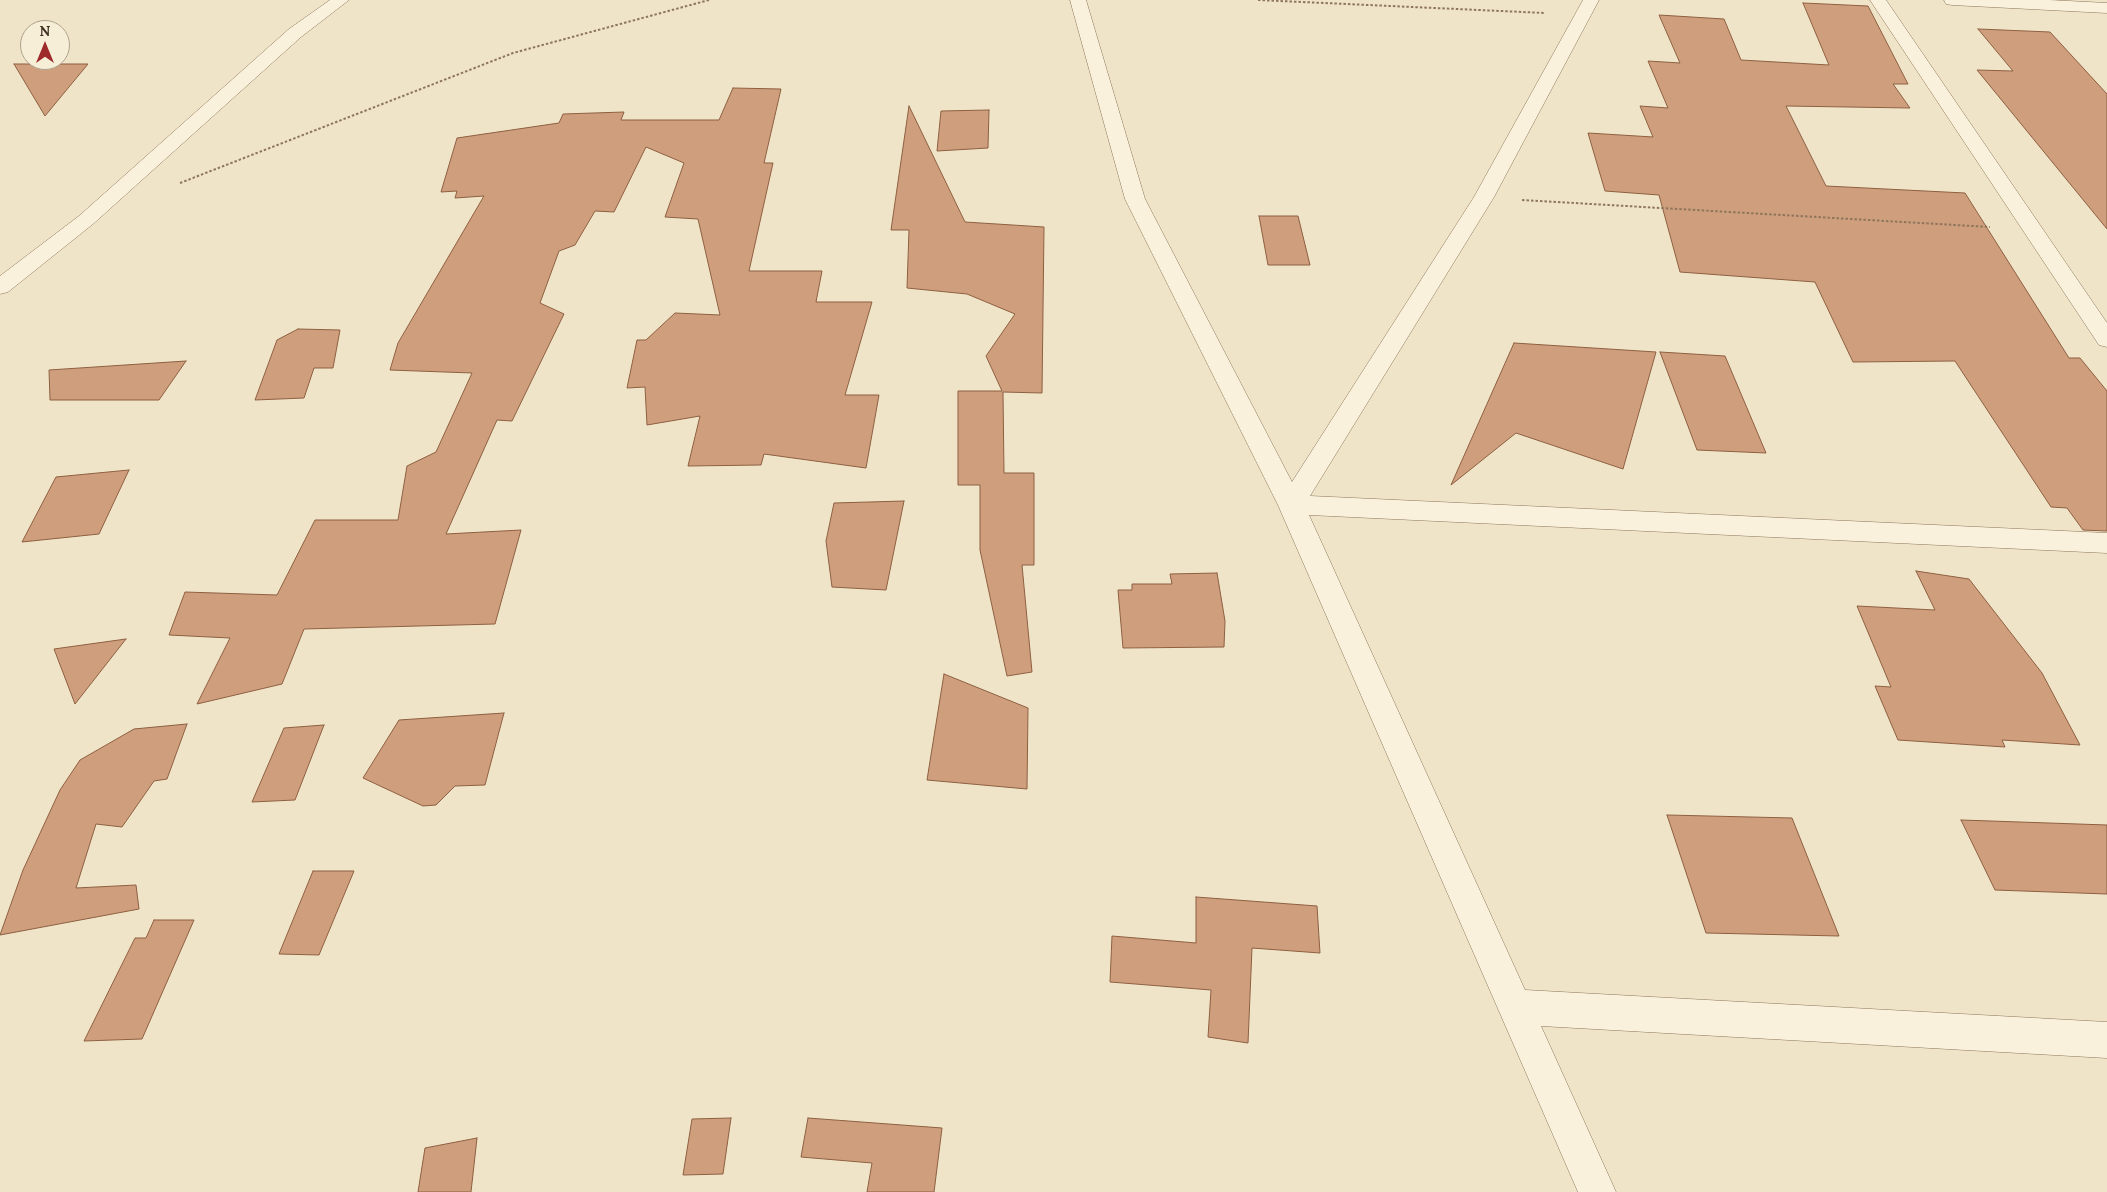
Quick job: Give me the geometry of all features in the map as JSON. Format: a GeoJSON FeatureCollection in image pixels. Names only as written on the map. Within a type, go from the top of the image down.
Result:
{"type":"FeatureCollection","features":[{"type":"Feature","properties":{"kind":"street"},"geometry":{"type":"LineString","coordinates":[[0,287],[86,220],[295,32],[340,0]]}},
{"type":"Feature","properties":{"kind":"street"},"geometry":{"type":"LineString","coordinates":[[1078,0],[1135,199],[1291,506],[1596,1192]]}},
{"type":"Feature","properties":{"kind":"street"},"geometry":{"type":"LineString","coordinates":[[1878,0],[2107,340]]}},
{"type":"Feature","properties":{"kind":"street"},"geometry":{"type":"LineString","coordinates":[[1952,0],[2107,8]]}},
{"type":"Feature","properties":{"kind":"street"},"geometry":{"type":"LineString","coordinates":[[1291,506],[1484,197],[1587,7]]}},
{"type":"Feature","properties":{"kind":"street"},"geometry":{"type":"LineString","coordinates":[[1291,506],[2107,543]]}},
{"type":"Feature","properties":{"kind":"street"},"geometry":{"type":"LineString","coordinates":[[1515,1007],[2107,1040]]}},
{"type":"Feature","properties":{"kind":"path"},"geometry":{"type":"LineString","coordinates":[[178,184],[513,53],[709,0]]}},
{"type":"Feature","properties":{"kind":"path"},"geometry":{"type":"LineString","coordinates":[[1258,0],[1587,7]]}},
{"type":"Feature","properties":{"kind":"path"},"geometry":{"type":"LineString","coordinates":[[1484,197],[2033,229]]}},
{"type":"Feature","properties":{"kind":"building"},"geometry":{"type":"Polygon","coordinates":[[[1803,3],[1868,6],[1908,84],[1893,84],[1910,108],[1786,106],[1826,186],[1965,193],[2069,358],[2080,358],[2107,391],[2107,531],[2083,530],[2067,508],[2051,507],[1955,361],[1853,362],[1815,282],[1680,272],[1659,195],[1605,191],[1588,133],[1653,137],[1640,106],[1668,108],[1648,61],[1680,63],[1659,15],[1724,19],[1741,60],[1829,65],[1803,3]]]}},
{"type":"Feature","properties":{"kind":"building"},"geometry":{"type":"Polygon","coordinates":[[[1978,29],[2050,32],[2107,94],[2107,229],[1977,70],[2013,71],[1978,29]]]}},
{"type":"Feature","properties":{"kind":"building"},"geometry":{"type":"Polygon","coordinates":[[[14,64],[20,64],[20,70],[70,70],[70,64],[88,64],[45,116],[14,64]]]}},
{"type":"Feature","properties":{"kind":"building"},"geometry":{"type":"Polygon","coordinates":[[[733,88],[781,89],[764,163],[773,163],[749,271],[822,271],[816,302],[872,302],[845,395],[879,395],[866,468],[764,454],[761,465],[688,466],[700,416],[647,425],[645,387],[627,388],[637,340],[646,340],[675,313],[720,315],[698,219],[665,217],[684,163],[646,147],[614,212],[595,211],[575,245],[559,251],[540,303],[564,314],[512,421],[497,420],[446,534],[521,530],[495,624],[304,629],[282,684],[197,704],[230,638],[169,635],[185,592],[277,595],[315,520],[398,520],[407,466],[436,452],[472,373],[390,370],[398,343],[484,196],[455,198],[457,191],[441,192],[457,138],[559,123],[563,114],[624,112],[621,120],[719,120],[733,88]]]}},
{"type":"Feature","properties":{"kind":"building"},"geometry":{"type":"Polygon","coordinates":[[[909,106],[965,222],[1044,227],[1042,393],[1003,392],[1004,473],[1034,473],[1034,565],[1022,565],[1032,672],[1007,676],[980,550],[980,485],[958,485],[958,391],[1002,391],[986,356],[1015,314],[967,294],[907,288],[909,230],[891,230],[909,106]]]}},
{"type":"Feature","properties":{"kind":"building"},"geometry":{"type":"Polygon","coordinates":[[[989,110],[988,148],[937,151],[941,111],[989,110]]]}},
{"type":"Feature","properties":{"kind":"building"},"geometry":{"type":"Polygon","coordinates":[[[1259,216],[1298,216],[1310,265],[1268,265],[1259,216]]]}},
{"type":"Feature","properties":{"kind":"building"},"geometry":{"type":"Polygon","coordinates":[[[298,329],[340,330],[333,368],[314,368],[304,398],[255,400],[277,340],[298,329]]]}},
{"type":"Feature","properties":{"kind":"building"},"geometry":{"type":"Polygon","coordinates":[[[1514,343],[1656,352],[1623,469],[1516,433],[1451,485],[1514,343]]]}},
{"type":"Feature","properties":{"kind":"building"},"geometry":{"type":"Polygon","coordinates":[[[1660,352],[1725,356],[1766,453],[1697,450],[1660,352]]]}},
{"type":"Feature","properties":{"kind":"building"},"geometry":{"type":"Polygon","coordinates":[[[186,361],[159,400],[50,400],[49,370],[186,361]]]}},
{"type":"Feature","properties":{"kind":"building"},"geometry":{"type":"Polygon","coordinates":[[[129,470],[99,534],[22,542],[56,477],[129,470]]]}},
{"type":"Feature","properties":{"kind":"building"},"geometry":{"type":"Polygon","coordinates":[[[904,501],[886,590],[832,587],[826,541],[834,503],[904,501]]]}},
{"type":"Feature","properties":{"kind":"building"},"geometry":{"type":"Polygon","coordinates":[[[1916,571],[1969,579],[2042,673],[2080,745],[2002,740],[2005,747],[1898,740],[1875,686],[1891,687],[1857,606],[1935,610],[1916,571]]]}},
{"type":"Feature","properties":{"kind":"building"},"geometry":{"type":"Polygon","coordinates":[[[1217,573],[1225,621],[1224,647],[1123,648],[1118,590],[1132,590],[1132,584],[1172,584],[1170,574],[1217,573]]]}},
{"type":"Feature","properties":{"kind":"building"},"geometry":{"type":"Polygon","coordinates":[[[126,639],[75,704],[54,649],[126,639]]]}},
{"type":"Feature","properties":{"kind":"building"},"geometry":{"type":"Polygon","coordinates":[[[944,674],[1028,708],[1027,789],[927,780],[944,674]]]}},
{"type":"Feature","properties":{"kind":"building"},"geometry":{"type":"Polygon","coordinates":[[[504,713],[485,785],[455,786],[436,805],[423,806],[363,778],[399,720],[504,713]]]}},
{"type":"Feature","properties":{"kind":"building"},"geometry":{"type":"Polygon","coordinates":[[[187,724],[167,779],[154,781],[122,827],[96,824],[76,888],[136,885],[139,909],[0,935],[23,870],[60,790],[80,760],[134,729],[187,724]]]}},
{"type":"Feature","properties":{"kind":"building"},"geometry":{"type":"Polygon","coordinates":[[[324,725],[295,800],[252,802],[284,728],[324,725]]]}},
{"type":"Feature","properties":{"kind":"building"},"geometry":{"type":"Polygon","coordinates":[[[1667,815],[1792,818],[1839,936],[1706,933],[1667,815]]]}},
{"type":"Feature","properties":{"kind":"building"},"geometry":{"type":"Polygon","coordinates":[[[1961,820],[2107,825],[2107,894],[1995,890],[1961,820]]]}},
{"type":"Feature","properties":{"kind":"building"},"geometry":{"type":"Polygon","coordinates":[[[313,871],[354,871],[319,955],[279,954],[313,871]]]}},
{"type":"Feature","properties":{"kind":"building"},"geometry":{"type":"Polygon","coordinates":[[[1196,897],[1317,906],[1320,953],[1252,948],[1248,1043],[1208,1037],[1211,990],[1110,982],[1112,936],[1196,943],[1196,897]]]}},
{"type":"Feature","properties":{"kind":"building"},"geometry":{"type":"Polygon","coordinates":[[[154,920],[194,920],[142,1039],[84,1041],[135,938],[146,938],[154,920]]]}},
{"type":"Feature","properties":{"kind":"building"},"geometry":{"type":"Polygon","coordinates":[[[731,1118],[723,1174],[683,1175],[692,1119],[731,1118]]]}},
{"type":"Feature","properties":{"kind":"building"},"geometry":{"type":"Polygon","coordinates":[[[808,1118],[942,1128],[934,1192],[867,1192],[872,1163],[801,1157],[808,1118]]]}},
{"type":"Feature","properties":{"kind":"building"},"geometry":{"type":"Polygon","coordinates":[[[477,1138],[471,1192],[418,1192],[425,1148],[477,1138]]]}}]}
